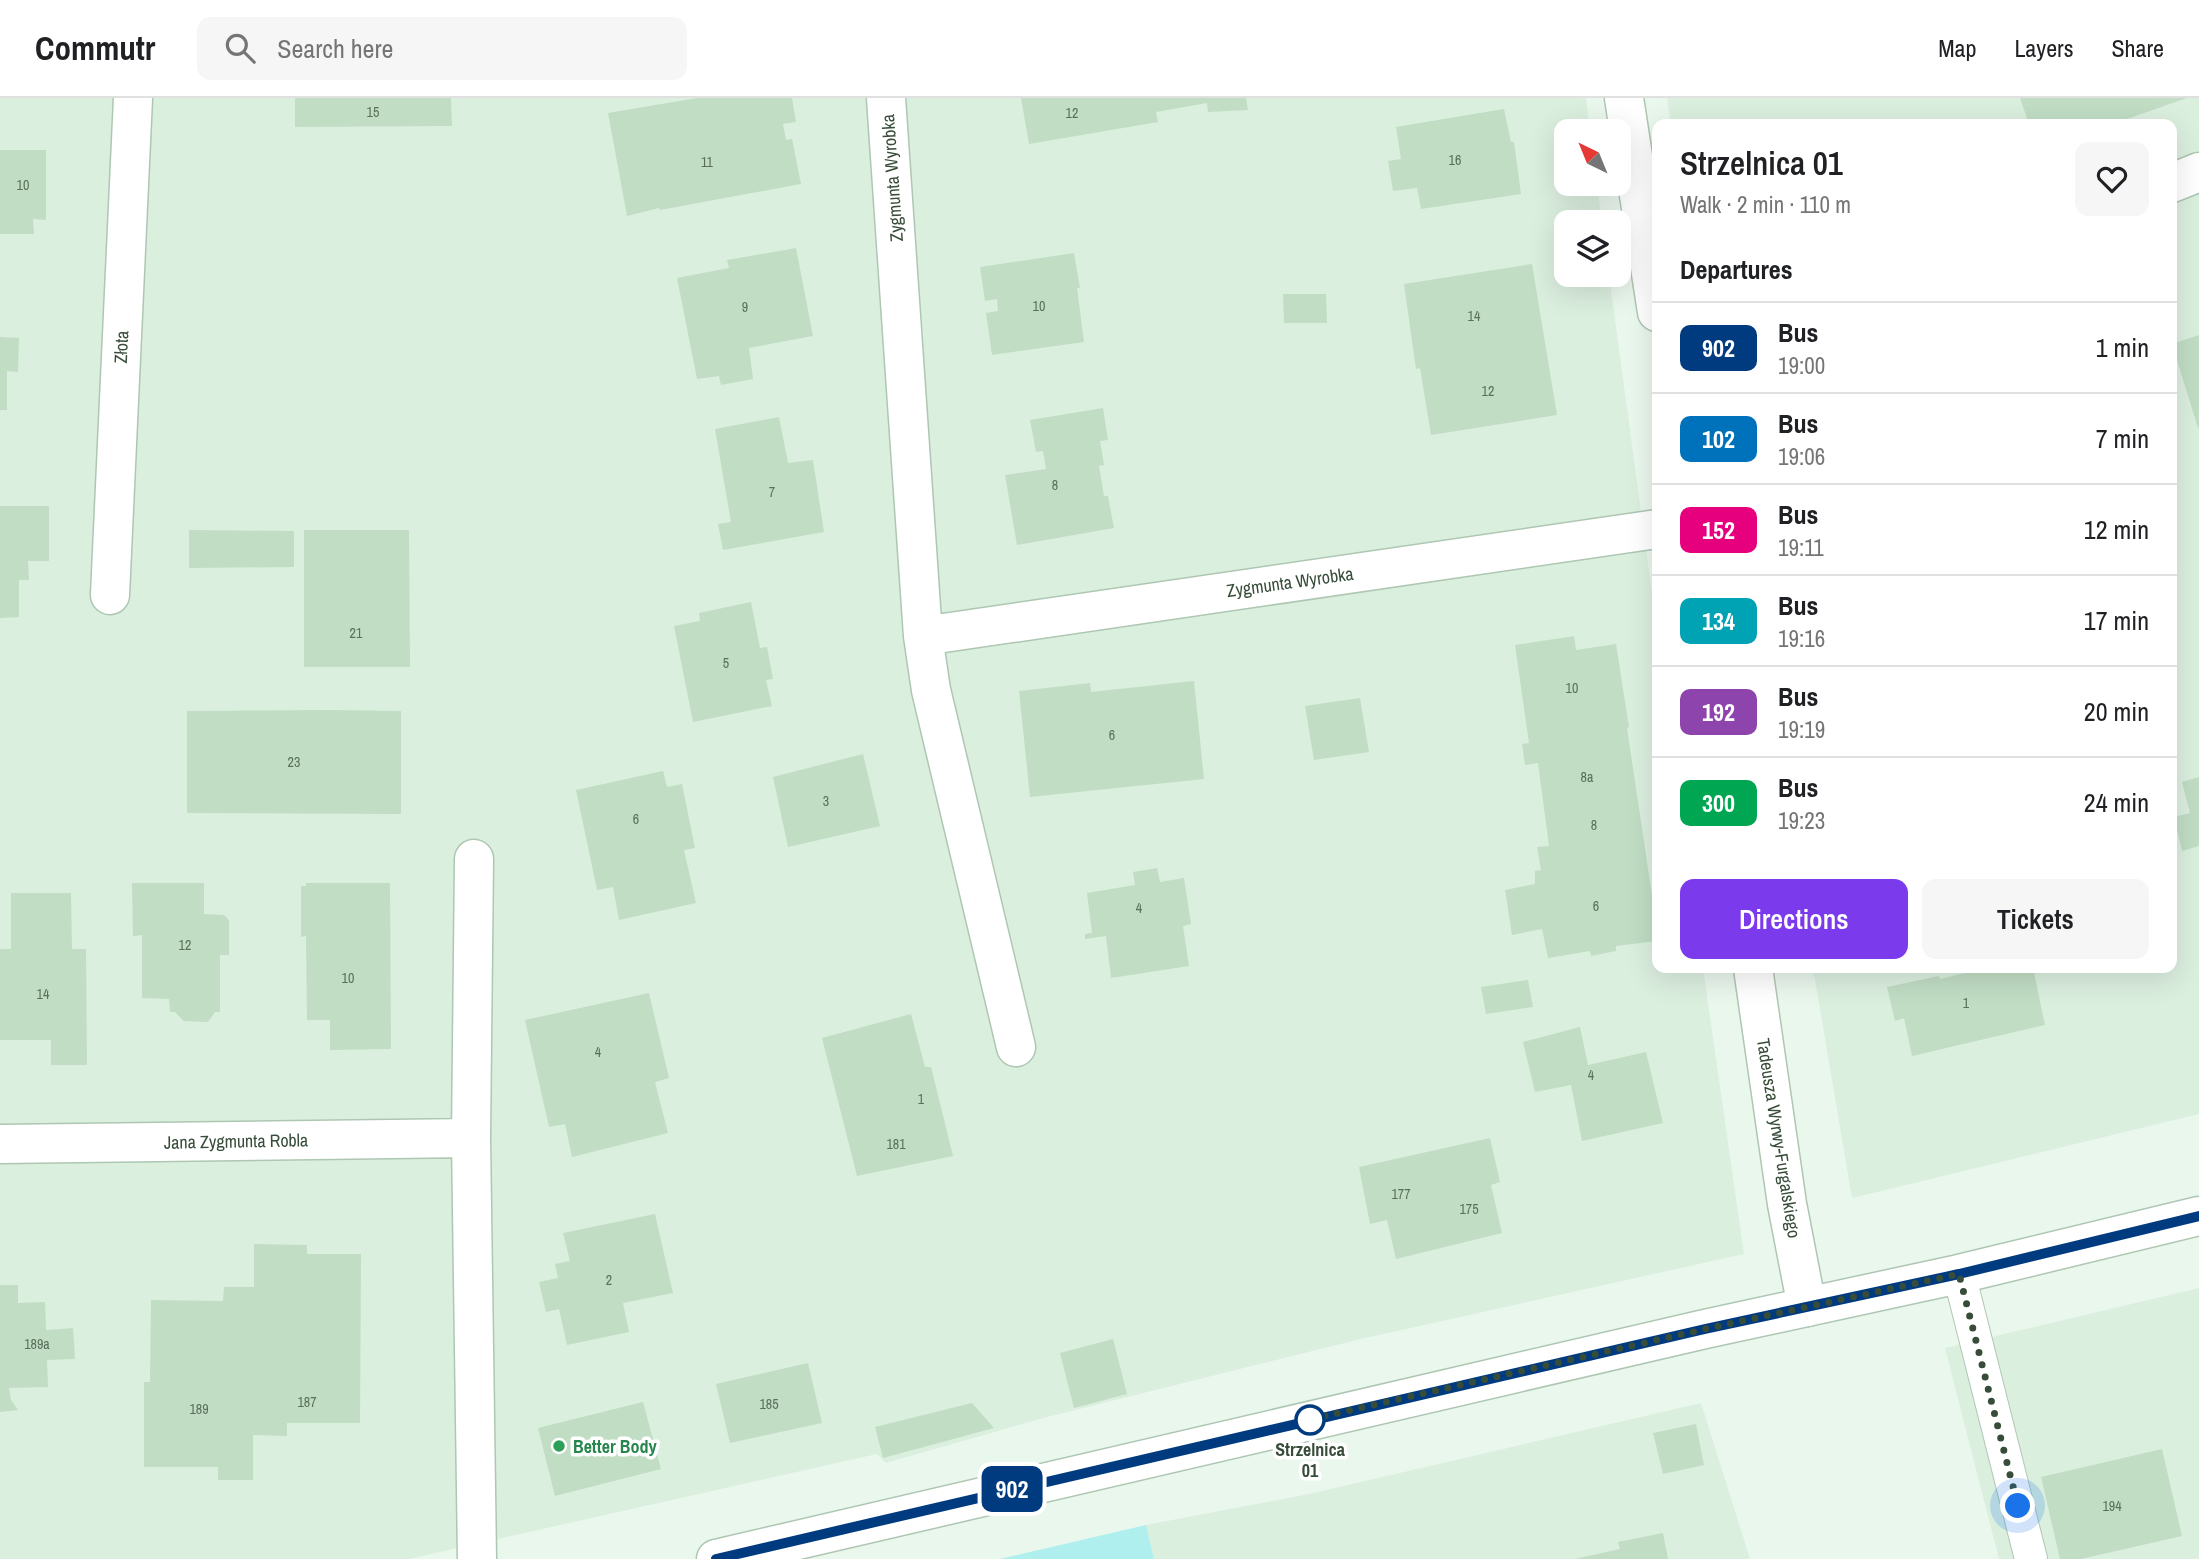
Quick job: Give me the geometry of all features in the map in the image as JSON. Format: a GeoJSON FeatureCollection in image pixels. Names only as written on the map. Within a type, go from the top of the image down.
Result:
{"type":"FeatureCollection","features":[{"type":"Feature","properties":{"kind":"street","name":"Złota"},"geometry":{"type":"LineString","coordinates":[[110,595],[133,98]]}},
{"type":"Feature","properties":{"kind":"street","name":"Zygmunta Wyrobka"},"geometry":{"type":"LineString","coordinates":[[886,98],[923,636],[931,691],[1016,1047]]}},
{"type":"Feature","properties":{"kind":"street"},"geometry":{"type":"LineString","coordinates":[[1624,98],[1652,280]]}},
{"type":"Feature","properties":{"kind":"street"},"geometry":{"type":"LineString","coordinates":[[2177,181],[2199,172]]}},
{"type":"Feature","properties":{"kind":"street","name":"Zygmunta Wyrobka"},"geometry":{"type":"LineString","coordinates":[[923,636],[1652,530]]}},
{"type":"Feature","properties":{"kind":"street"},"geometry":{"type":"LineString","coordinates":[[474,859],[471,1138],[477,1559]]}},
{"type":"Feature","properties":{"kind":"street","name":"Tadeusza Wyrwy-Furgalskiego"},"geometry":{"type":"LineString","coordinates":[[1754,973],[1787,1204],[1807,1307]]}},
{"type":"Feature","properties":{"kind":"street","name":"Jana Zygmunta Robla"},"geometry":{"type":"LineString","coordinates":[[0,1144],[471,1138]]}},
{"type":"Feature","properties":{"kind":"street"},"geometry":{"type":"LineString","coordinates":[[716,1559],[1258,1432],[1959,1274],[2199,1216]]}},
{"type":"Feature","properties":{"kind":"lane"},"geometry":{"type":"LineString","coordinates":[[1959,1274],[2031,1559]]}},
{"type":"Feature","properties":{"kind":"shaded area"},"geometry":{"type":"Polygon","coordinates":[[[0,98],[1586,98],[1589,119],[1554,119],[1554,196],[1599,196],[1600,210],[1554,210],[1554,287],[1611,287],[1652,593],[1652,973],[1704,973],[1744,1254],[1361,1339],[1047,1417],[886,1463],[877,1454],[409,1559],[0,1559],[0,98]]]}},
{"type":"Feature","properties":{"kind":"shaded area"},"geometry":{"type":"Polygon","coordinates":[[[1667,98],[2199,98],[2199,1114],[1852,1198],[1814,973],[2177,973],[2177,119],[1670,119],[1667,98]]]}},
{"type":"Feature","properties":{"kind":"shaded area"},"geometry":{"type":"Polygon","coordinates":[[[2199,1288],[2199,1559],[1999,1559],[1945,1348],[2199,1288]]]}},
{"type":"Feature","properties":{"kind":"shaded area"},"geometry":{"type":"Polygon","coordinates":[[[1701,1403],[1750,1559],[1154,1559],[1146,1525],[1309,1494],[1701,1403]]]}},
{"type":"Feature","properties":{"kind":"shaded area"},"geometry":{"type":"Polygon","coordinates":[[[1146,1525],[1154,1559],[1000,1559],[1146,1525]]]}},
{"type":"Feature","properties":{"kind":"building"},"geometry":{"type":"Polygon","coordinates":[[[295,98],[451,98],[452,126],[295,127],[295,98]]]}},
{"type":"Feature","properties":{"kind":"building"},"geometry":{"type":"Polygon","coordinates":[[[697,98],[792,98],[796,122],[783,124],[786,140],[792,139],[801,184],[627,216],[608,113],[697,98]]]}},
{"type":"Feature","properties":{"kind":"building"},"geometry":{"type":"Polygon","coordinates":[[[1021,98],[1246,98],[1248,110],[1208,112],[1207,103],[1156,112],[1158,122],[1029,144],[1021,98]]]}},
{"type":"Feature","properties":{"kind":"building"},"geometry":{"type":"Polygon","coordinates":[[[2020,98],[2187,98],[2127,119],[2027,119],[2020,98]]]}},
{"type":"Feature","properties":{"kind":"building"},"geometry":{"type":"Polygon","coordinates":[[[1504,109],[1511,142],[1514,142],[1521,194],[1421,209],[1417,188],[1393,191],[1388,161],[1401,159],[1396,127],[1504,109]]]}},
{"type":"Feature","properties":{"kind":"building"},"geometry":{"type":"Polygon","coordinates":[[[0,150],[46,150],[46,220],[33,219],[34,234],[0,234],[0,150]]]}},
{"type":"Feature","properties":{"kind":"building"},"geometry":{"type":"Polygon","coordinates":[[[796,248],[813,336],[749,348],[753,379],[721,385],[719,376],[697,379],[677,278],[729,268],[727,260],[796,248]]]}},
{"type":"Feature","properties":{"kind":"building"},"geometry":{"type":"Polygon","coordinates":[[[1074,253],[1084,342],[992,355],[986,313],[998,311],[997,299],[985,301],[980,267],[1074,253]]]}},
{"type":"Feature","properties":{"kind":"building"},"geometry":{"type":"Polygon","coordinates":[[[1532,264],[1557,415],[1431,435],[1420,368],[1416,369],[1404,284],[1532,264]]]}},
{"type":"Feature","properties":{"kind":"building"},"geometry":{"type":"Polygon","coordinates":[[[1283,294],[1326,294],[1327,323],[1284,323],[1283,294]]]}},
{"type":"Feature","properties":{"kind":"building"},"geometry":{"type":"Polygon","coordinates":[[[2199,335],[2199,428],[2177,360],[2177,342],[2199,335]]]}},
{"type":"Feature","properties":{"kind":"building"},"geometry":{"type":"Polygon","coordinates":[[[0,337],[19,338],[18,372],[7,371],[7,410],[0,410],[0,337]]]}},
{"type":"Feature","properties":{"kind":"building"},"geometry":{"type":"Polygon","coordinates":[[[1103,408],[1108,440],[1100,441],[1104,465],[1099,466],[1104,496],[1108,496],[1114,528],[1017,545],[1005,475],[1046,469],[1043,451],[1036,452],[1030,420],[1103,408]]]}},
{"type":"Feature","properties":{"kind":"building"},"geometry":{"type":"Polygon","coordinates":[[[779,417],[788,463],[813,460],[824,532],[723,550],[718,524],[731,522],[715,429],[779,417]]]}},
{"type":"Feature","properties":{"kind":"building"},"geometry":{"type":"Polygon","coordinates":[[[0,506],[49,506],[49,561],[28,561],[29,580],[19,580],[19,617],[0,618],[0,506]]]}},
{"type":"Feature","properties":{"kind":"building"},"geometry":{"type":"Polygon","coordinates":[[[189,530],[294,531],[294,567],[189,568],[189,530]]]}},
{"type":"Feature","properties":{"kind":"building"},"geometry":{"type":"Polygon","coordinates":[[[304,530],[409,530],[410,667],[304,667],[304,530]]]}},
{"type":"Feature","properties":{"kind":"building"},"geometry":{"type":"Polygon","coordinates":[[[751,602],[760,648],[767,647],[773,679],[766,680],[772,706],[693,722],[674,626],[700,621],[699,613],[751,602]]]}},
{"type":"Feature","properties":{"kind":"building"},"geometry":{"type":"Polygon","coordinates":[[[1574,636],[1576,650],[1616,644],[1652,896],[1652,942],[1616,946],[1616,951],[1591,956],[1590,951],[1548,958],[1542,929],[1512,935],[1505,890],[1535,884],[1535,871],[1541,870],[1537,847],[1549,846],[1538,763],[1525,765],[1522,744],[1529,743],[1515,645],[1574,636]]]}},
{"type":"Feature","properties":{"kind":"building"},"geometry":{"type":"Polygon","coordinates":[[[1194,681],[1204,779],[1030,797],[1019,691],[1090,683],[1091,692],[1194,681]]]}},
{"type":"Feature","properties":{"kind":"building"},"geometry":{"type":"Polygon","coordinates":[[[1360,698],[1369,752],[1314,760],[1305,706],[1360,698]]]}},
{"type":"Feature","properties":{"kind":"building"},"geometry":{"type":"Polygon","coordinates":[[[187,711],[401,711],[401,814],[187,813],[187,711]]]}},
{"type":"Feature","properties":{"kind":"building"},"geometry":{"type":"Polygon","coordinates":[[[863,754],[880,826],[788,847],[773,777],[863,754]]]}},
{"type":"Feature","properties":{"kind":"building"},"geometry":{"type":"Polygon","coordinates":[[[663,771],[667,787],[682,784],[695,848],[684,850],[696,903],[619,920],[613,887],[597,890],[576,790],[663,771]]]}},
{"type":"Feature","properties":{"kind":"building"},"geometry":{"type":"Polygon","coordinates":[[[2199,777],[2199,846],[2182,851],[2177,816],[2190,813],[2182,782],[2199,777]]]}},
{"type":"Feature","properties":{"kind":"building"},"geometry":{"type":"Polygon","coordinates":[[[1157,868],[1160,882],[1184,878],[1191,924],[1183,926],[1189,966],[1111,978],[1106,936],[1085,939],[1085,934],[1092,933],[1087,893],[1135,885],[1133,872],[1157,868]]]}},
{"type":"Feature","properties":{"kind":"building"},"geometry":{"type":"Polygon","coordinates":[[[132,883],[204,883],[204,914],[224,915],[229,920],[229,955],[220,955],[220,1012],[215,1012],[208,1022],[184,1021],[175,1012],[170,1012],[169,999],[142,998],[142,935],[133,936],[132,883]]]}},
{"type":"Feature","properties":{"kind":"building"},"geometry":{"type":"Polygon","coordinates":[[[306,883],[390,883],[391,1049],[330,1050],[330,1020],[307,1020],[306,936],[301,937],[301,886],[306,886],[306,883]]]}},
{"type":"Feature","properties":{"kind":"building"},"geometry":{"type":"Polygon","coordinates":[[[11,893],[71,893],[72,949],[86,949],[87,1065],[51,1065],[51,1040],[0,1040],[0,949],[11,949],[11,893]]]}},
{"type":"Feature","properties":{"kind":"building"},"geometry":{"type":"Polygon","coordinates":[[[1965,973],[2034,973],[2045,1025],[1912,1056],[1904,1018],[1895,1021],[1887,987],[1939,976],[1940,979],[1965,973]]]}},
{"type":"Feature","properties":{"kind":"building"},"geometry":{"type":"Polygon","coordinates":[[[1528,980],[1533,1007],[1486,1014],[1481,987],[1528,980]]]}},
{"type":"Feature","properties":{"kind":"building"},"geometry":{"type":"Polygon","coordinates":[[[649,993],[669,1078],[655,1082],[668,1133],[572,1157],[565,1124],[549,1127],[525,1020],[649,993]]]}},
{"type":"Feature","properties":{"kind":"building"},"geometry":{"type":"Polygon","coordinates":[[[911,1014],[925,1067],[931,1067],[953,1156],[857,1176],[822,1038],[911,1014]]]}},
{"type":"Feature","properties":{"kind":"building"},"geometry":{"type":"Polygon","coordinates":[[[1580,1027],[1588,1065],[1646,1052],[1663,1123],[1582,1141],[1571,1085],[1535,1092],[1523,1042],[1580,1027]]]}},
{"type":"Feature","properties":{"kind":"building"},"geometry":{"type":"Polygon","coordinates":[[[1490,1138],[1500,1182],[1491,1185],[1502,1233],[1396,1259],[1387,1220],[1370,1224],[1359,1167],[1490,1138]]]}},
{"type":"Feature","properties":{"kind":"building"},"geometry":{"type":"Polygon","coordinates":[[[655,1214],[673,1293],[623,1303],[629,1332],[567,1345],[559,1309],[546,1312],[539,1282],[558,1278],[555,1264],[570,1261],[563,1233],[655,1214]]]}},
{"type":"Feature","properties":{"kind":"building"},"geometry":{"type":"Polygon","coordinates":[[[254,1244],[307,1245],[307,1254],[361,1254],[360,1423],[287,1423],[287,1436],[253,1435],[253,1480],[218,1480],[218,1467],[144,1467],[144,1382],[150,1382],[151,1300],[223,1301],[224,1287],[254,1287],[254,1244]]]}},
{"type":"Feature","properties":{"kind":"building"},"geometry":{"type":"Polygon","coordinates":[[[0,1285],[18,1285],[18,1303],[45,1302],[46,1330],[73,1328],[75,1359],[47,1360],[48,1387],[9,1388],[11,1400],[18,1410],[0,1412],[0,1285]]]}},
{"type":"Feature","properties":{"kind":"building"},"geometry":{"type":"Polygon","coordinates":[[[1113,1339],[1127,1394],[1074,1408],[1060,1353],[1113,1339]]]}},
{"type":"Feature","properties":{"kind":"building"},"geometry":{"type":"Polygon","coordinates":[[[808,1363],[822,1423],[730,1443],[716,1384],[808,1363]]]}},
{"type":"Feature","properties":{"kind":"building"},"geometry":{"type":"Polygon","coordinates":[[[643,1402],[661,1469],[555,1496],[538,1428],[643,1402]]]}},
{"type":"Feature","properties":{"kind":"building"},"geometry":{"type":"Polygon","coordinates":[[[972,1403],[994,1428],[883,1458],[875,1427],[972,1403]]]}},
{"type":"Feature","properties":{"kind":"building"},"geometry":{"type":"Polygon","coordinates":[[[1696,1424],[1704,1465],[1663,1474],[1653,1433],[1696,1424]]]}},
{"type":"Feature","properties":{"kind":"building"},"geometry":{"type":"Polygon","coordinates":[[[2162,1449],[2182,1536],[2081,1559],[2060,1559],[2041,1477],[2162,1449]]]}},
{"type":"Feature","properties":{"kind":"building"},"geometry":{"type":"Polygon","coordinates":[[[1663,1533],[1668,1559],[1575,1559],[1620,1549],[1618,1542],[1663,1533]]]}},
{"type":"Feature","properties":{"kind":"bus line","name":"902"},"geometry":{"type":"LineString","coordinates":[[716,1559],[1705,1329],[1959,1274],[2199,1216]]}},
{"type":"Feature","properties":{"kind":"place","name":"Strzelnica 01"},"geometry":{"type":"Point","coordinates":[1310,1420]}},
{"type":"Feature","properties":{"kind":"place","name":"Better Body"},"geometry":{"type":"Point","coordinates":[559,1446]}},
{"type":"Feature","properties":{"kind":"route"},"geometry":{"type":"LineString","coordinates":[[1310,1420],[1299,1422],[1959,1274],[2018,1506]]}}]}
